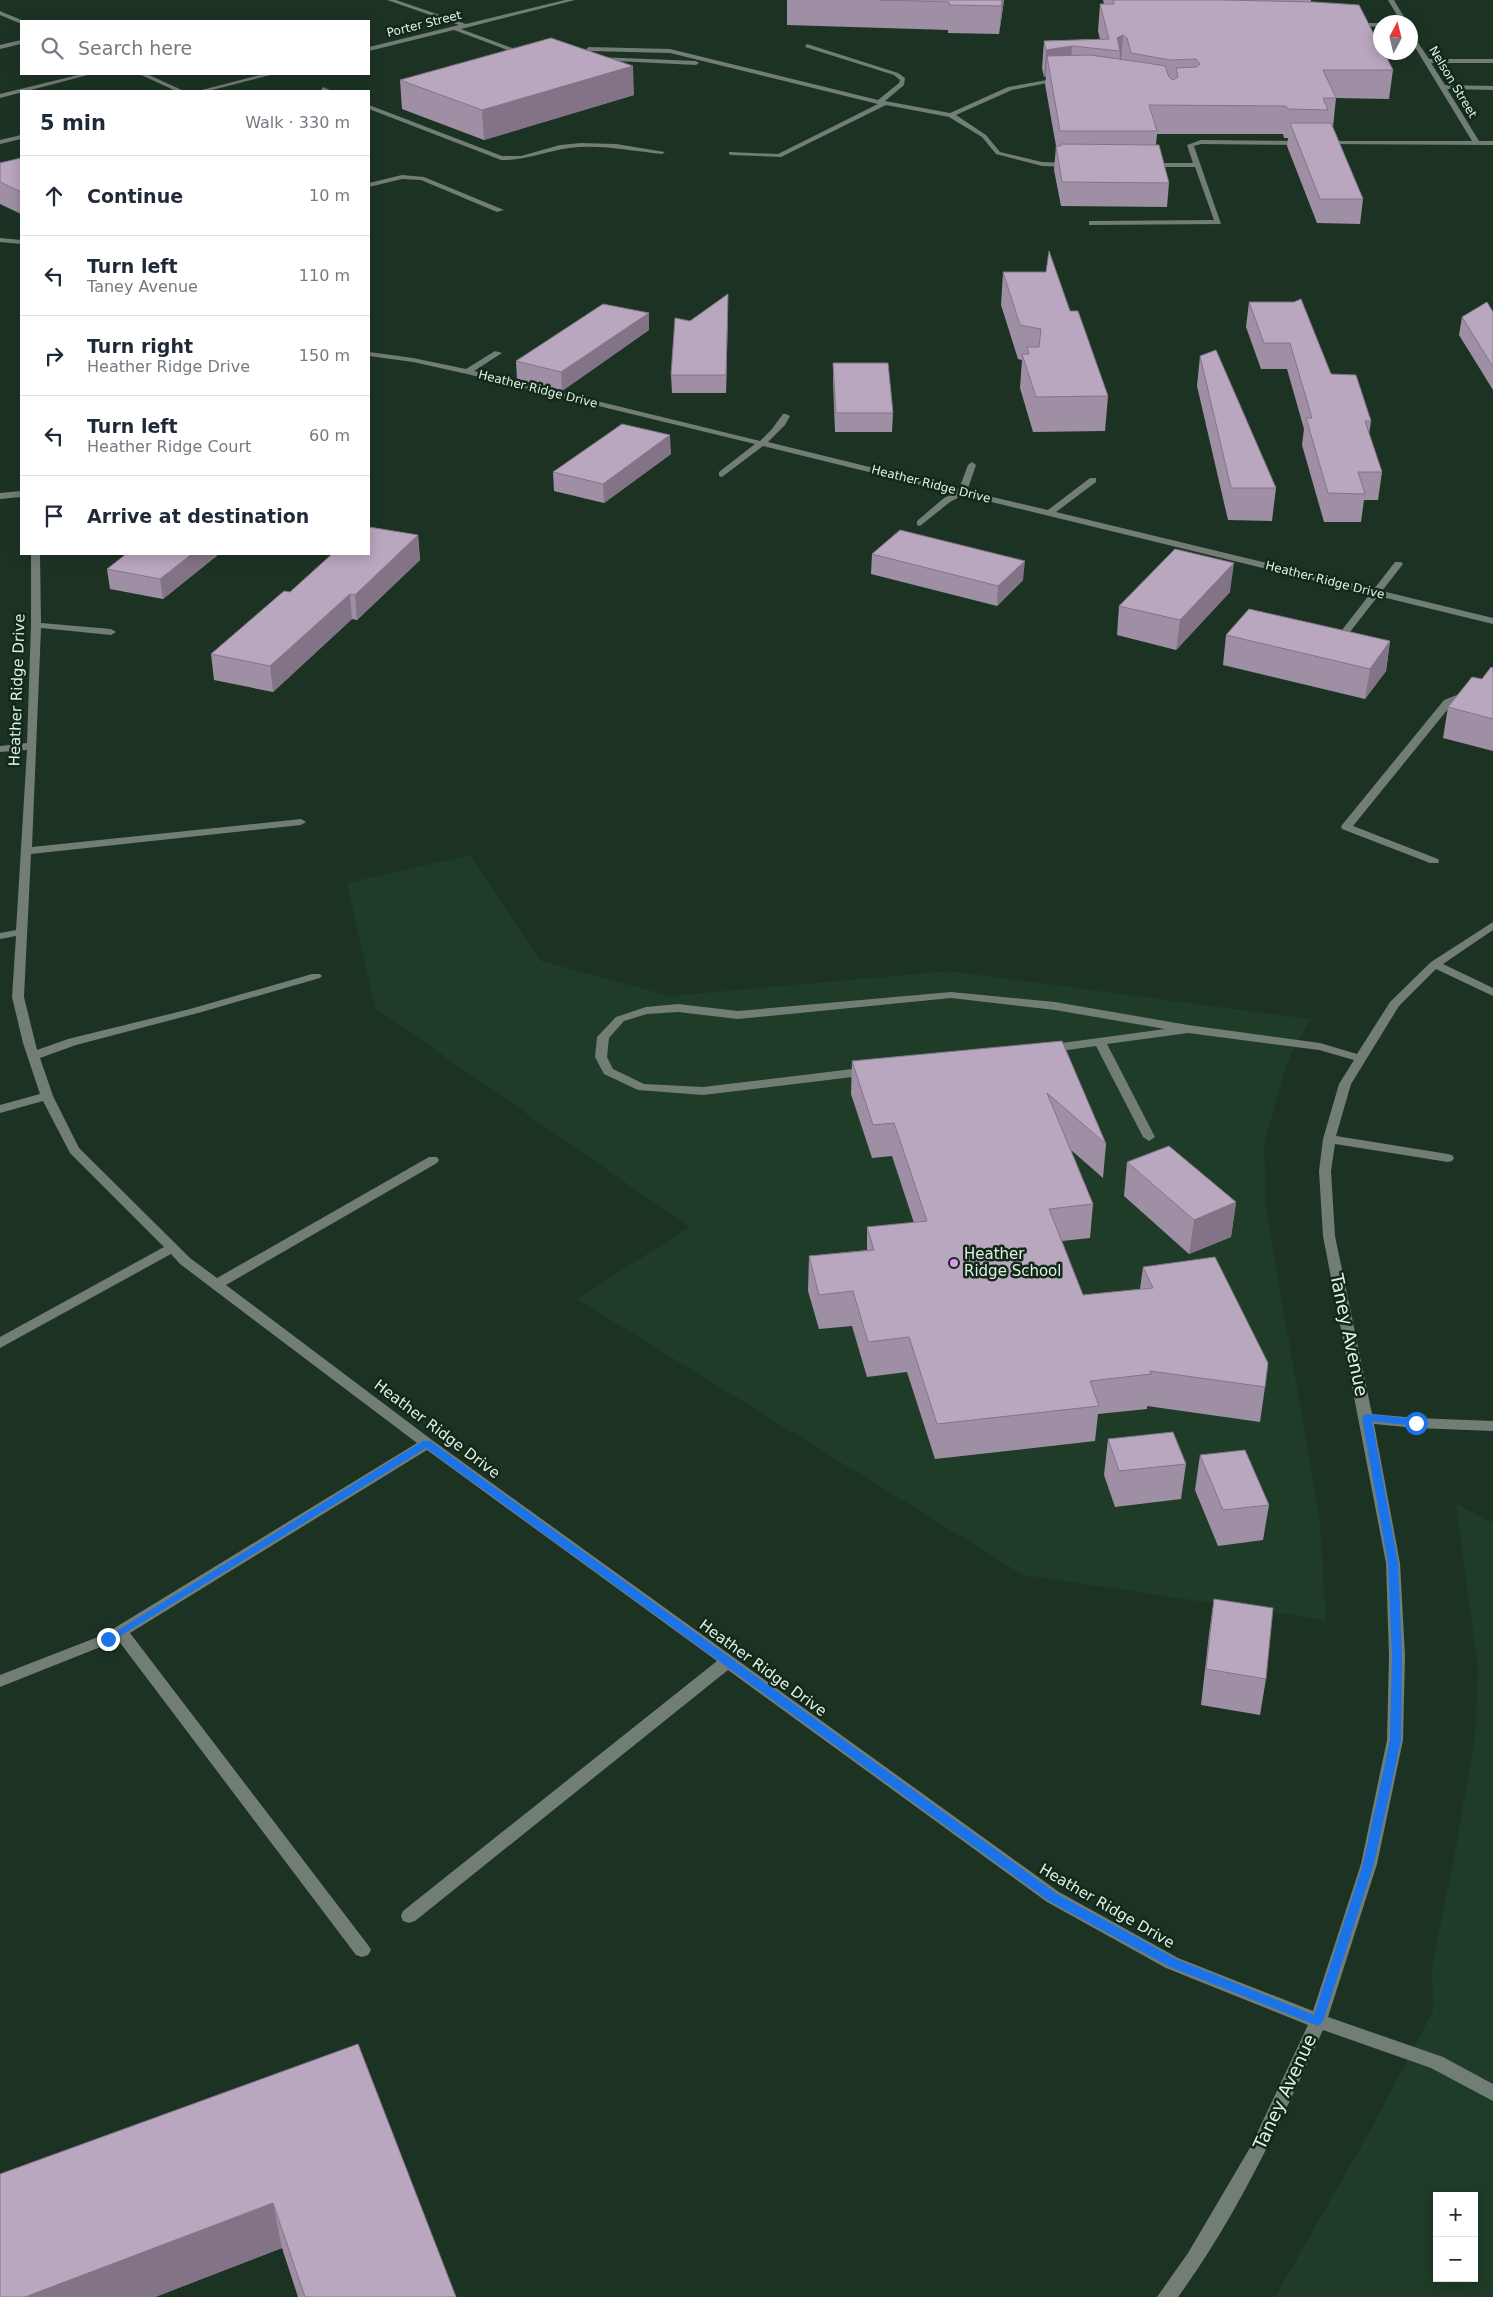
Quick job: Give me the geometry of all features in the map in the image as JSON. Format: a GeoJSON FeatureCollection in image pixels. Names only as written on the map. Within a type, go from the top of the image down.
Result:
{"type":"FeatureCollection","features":[{"type":"Feature","properties":{"kind":"street"},"geometry":{"type":"LineString","coordinates":[[390,0],[464,25]]}},
{"type":"Feature","properties":{"kind":"street","name":"Porter Street"},"geometry":{"type":"LineString","coordinates":[[370,49],[572,0]]}},
{"type":"Feature","properties":{"kind":"street"},"geometry":{"type":"LineString","coordinates":[[1392,0],[1400,15]]}},
{"type":"Feature","properties":{"kind":"street"},"geometry":{"type":"LineString","coordinates":[[0,13],[20,22]]}},
{"type":"Feature","properties":{"kind":"street"},"geometry":{"type":"LineString","coordinates":[[1349,25],[1373,25]]}},
{"type":"Feature","properties":{"kind":"street"},"geometry":{"type":"LineString","coordinates":[[454,28],[495,44],[534,56]]}},
{"type":"Feature","properties":{"kind":"street"},"geometry":{"type":"LineString","coordinates":[[0,47],[20,42]]}},
{"type":"Feature","properties":{"kind":"street"},"geometry":{"type":"LineString","coordinates":[[731,153],[779,156],[882,102],[902,84],[903,79],[896,74],[807,46]]}},
{"type":"Feature","properties":{"kind":"street","name":"Nelson Street"},"geometry":{"type":"LineString","coordinates":[[1418,46],[1477,143]]}},
{"type":"Feature","properties":{"kind":"street"},"geometry":{"type":"LineString","coordinates":[[589,49],[670,51],[882,102],[951,115],[984,136],[998,153],[1042,164],[1084,165]]}},
{"type":"Feature","properties":{"kind":"street"},"geometry":{"type":"LineString","coordinates":[[1488,53],[1493,60]]}},
{"type":"Feature","properties":{"kind":"street"},"geometry":{"type":"LineString","coordinates":[[591,59],[721,64]]}},
{"type":"Feature","properties":{"kind":"street"},"geometry":{"type":"LineString","coordinates":[[1427,61],[1493,60]]}},
{"type":"Feature","properties":{"kind":"street"},"geometry":{"type":"LineString","coordinates":[[25,90],[86,75]]}},
{"type":"Feature","properties":{"kind":"street"},"geometry":{"type":"LineString","coordinates":[[144,75],[179,90]]}},
{"type":"Feature","properties":{"kind":"street"},"geometry":{"type":"LineString","coordinates":[[205,90],[267,75]]}},
{"type":"Feature","properties":{"kind":"street"},"geometry":{"type":"LineString","coordinates":[[951,115],[1010,88],[1044,80],[1074,78]]}},
{"type":"Feature","properties":{"kind":"street"},"geometry":{"type":"LineString","coordinates":[[1443,88],[1493,88]]}},
{"type":"Feature","properties":{"kind":"street"},"geometry":{"type":"LineString","coordinates":[[0,96],[20,91]]}},
{"type":"Feature","properties":{"kind":"street"},"geometry":{"type":"LineString","coordinates":[[370,107],[501,158],[523,159],[562,147],[584,145],[662,152]]}},
{"type":"Feature","properties":{"kind":"street"},"geometry":{"type":"LineString","coordinates":[[0,142],[20,137]]}},
{"type":"Feature","properties":{"kind":"street"},"geometry":{"type":"LineString","coordinates":[[1092,223],[1218,222],[1190,145],[1201,142],[1493,143]]}},
{"type":"Feature","properties":{"kind":"street"},"geometry":{"type":"LineString","coordinates":[[1144,165],[1198,165]]}},
{"type":"Feature","properties":{"kind":"street"},"geometry":{"type":"LineString","coordinates":[[370,185],[402,177],[422,178],[500,210]]}},
{"type":"Feature","properties":{"kind":"street"},"geometry":{"type":"LineString","coordinates":[[0,240],[20,242]]}},
{"type":"Feature","properties":{"kind":"street"},"geometry":{"type":"LineString","coordinates":[[467,372],[498,353]]}},
{"type":"Feature","properties":{"kind":"street","name":"Heather Ridge Drive"},"geometry":{"type":"LineString","coordinates":[[370,354],[413,360],[467,372],[1493,620]]}},
{"type":"Feature","properties":{"kind":"street"},"geometry":{"type":"LineString","coordinates":[[722,474],[760,443],[783,422],[786,416]]}},
{"type":"Feature","properties":{"kind":"street"},"geometry":{"type":"LineString","coordinates":[[920,523],[947,500],[962,492],[972,466]]}},
{"type":"Feature","properties":{"kind":"street"},"geometry":{"type":"LineString","coordinates":[[1050,513],[1093,480]]}},
{"type":"Feature","properties":{"kind":"street"},"geometry":{"type":"LineString","coordinates":[[0,496],[20,494]]}},
{"type":"Feature","properties":{"kind":"street","name":"Heather Ridge Drive"},"geometry":{"type":"LineString","coordinates":[[35,555],[36,625],[32,746],[18,997],[33,1056],[47,1096],[74,1150],[185,1261],[427,1443],[1053,1897],[1172,1963],[1318,2021],[1437,2062],[1493,2093]]}},
{"type":"Feature","properties":{"kind":"street"},"geometry":{"type":"LineString","coordinates":[[1347,630],[1398,564]]}},
{"type":"Feature","properties":{"kind":"street"},"geometry":{"type":"LineString","coordinates":[[36,625],[111,632]]}},
{"type":"Feature","properties":{"kind":"street"},"geometry":{"type":"LineString","coordinates":[[1434,861],[1346,827],[1448,702],[1493,684]]}},
{"type":"Feature","properties":{"kind":"street"},"geometry":{"type":"LineString","coordinates":[[0,749],[32,746]]}},
{"type":"Feature","properties":{"kind":"street"},"geometry":{"type":"LineString","coordinates":[[25,851],[300,822]]}},
{"type":"Feature","properties":{"kind":"street","name":"Taney Avenue"},"geometry":{"type":"LineString","coordinates":[[1168,2297],[1196,2259],[1257,2152],[1318,2021],[1369,1864],[1395,1740],[1397,1656],[1393,1563],[1329,1236],[1325,1171],[1329,1139],[1345,1084],[1359,1058],[1394,1004],[1435,964],[1493,925]]}},
{"type":"Feature","properties":{"kind":"street"},"geometry":{"type":"LineString","coordinates":[[0,936],[21,932]]}},
{"type":"Feature","properties":{"kind":"street"},"geometry":{"type":"LineString","coordinates":[[1435,964],[1493,993]]}},
{"type":"Feature","properties":{"kind":"street"},"geometry":{"type":"LineString","coordinates":[[33,1056],[72,1042],[194,1011],[316,976]]}},
{"type":"Feature","properties":{"kind":"street"},"geometry":{"type":"LineString","coordinates":[[879,1070],[703,1091],[642,1087],[608,1071],[600,1057],[603,1037],[620,1019],[646,1011],[678,1008],[738,1015],[951,995],[1055,1006],[1320,1047],[1359,1058]]}},
{"type":"Feature","properties":{"kind":"street"},"geometry":{"type":"LineString","coordinates":[[1036,1050],[1188,1028]]}},
{"type":"Feature","properties":{"kind":"street"},"geometry":{"type":"LineString","coordinates":[[1100,1041],[1149,1137]]}},
{"type":"Feature","properties":{"kind":"street"},"geometry":{"type":"LineString","coordinates":[[0,1109],[47,1096]]}},
{"type":"Feature","properties":{"kind":"street"},"geometry":{"type":"LineString","coordinates":[[1329,1139],[1448,1158]]}},
{"type":"Feature","properties":{"kind":"street"},"geometry":{"type":"LineString","coordinates":[[217,1284],[433,1160]]}},
{"type":"Feature","properties":{"kind":"street"},"geometry":{"type":"LineString","coordinates":[[0,1343],[172,1248]]}},
{"type":"Feature","properties":{"kind":"street"},"geometry":{"type":"LineString","coordinates":[[1366,1418],[1416,1423],[1493,1426]]}},
{"type":"Feature","properties":{"kind":"street"},"geometry":{"type":"LineString","coordinates":[[0,1680],[108,1639],[427,1443]]}},
{"type":"Feature","properties":{"kind":"street"},"geometry":{"type":"LineString","coordinates":[[120,1632],[144,1661],[362,1950]]}},
{"type":"Feature","properties":{"kind":"street"},"geometry":{"type":"LineString","coordinates":[[409,1916],[727,1662]]}},
{"type":"Feature","properties":{"kind":"shaded area","name":"Heather Ridge School"},"geometry":{"type":"Polygon","coordinates":[[[471,855],[541,961],[670,996],[949,971],[1310,1019],[1287,1063],[1264,1143],[1266,1208],[1320,1522],[1326,1620],[1023,1575],[577,1299],[689,1227],[375,1008],[347,883],[471,855]]]}},
{"type":"Feature","properties":{"kind":"shaded area"},"geometry":{"type":"Polygon","coordinates":[[[1456,1504],[1493,1523],[1493,2297],[1275,2297],[1371,2129],[1433,2011],[1432,1966],[1455,1853],[1475,1735],[1478,1668],[1456,1504]]]}},
{"type":"Feature","properties":{"kind":"building"},"geometry":{"type":"Polygon","coordinates":[[[880,0],[1002,0],[1001,6],[949,5],[949,2],[880,0]]]}},
{"type":"Feature","properties":{"kind":"building"},"geometry":{"type":"Polygon","coordinates":[[[1113,0],[1224,0],[1359,5],[1373,32],[1373,60],[1388,60],[1393,70],[1323,70],[1336,98],[1323,98],[1328,110],[1288,109],[1286,106],[1149,105],[1157,131],[1060,131],[1047,56],[1090,55],[1165,66],[1169,77],[1173,80],[1178,77],[1176,68],[1196,67],[1200,64],[1196,59],[1170,60],[1131,53],[1127,38],[1123,35],[1117,38],[1120,51],[1072,46],[1046,50],[1044,41],[1109,39],[1100,4],[1114,4],[1113,0]]]}},
{"type":"Feature","properties":{"kind":"building"},"geometry":{"type":"Polygon","coordinates":[[[551,38],[633,66],[482,110],[400,80],[551,38]]]}},
{"type":"Feature","properties":{"kind":"building"},"geometry":{"type":"Polygon","coordinates":[[[1290,123],[1331,123],[1363,199],[1320,199],[1290,123]]]}},
{"type":"Feature","properties":{"kind":"building"},"geometry":{"type":"Polygon","coordinates":[[[1061,144],[1159,145],[1169,183],[1062,182],[1056,146],[1061,146],[1061,144]]]}},
{"type":"Feature","properties":{"kind":"building"},"geometry":{"type":"Polygon","coordinates":[[[20,158],[20,192],[0,182],[0,163],[20,158]]]}},
{"type":"Feature","properties":{"kind":"building"},"geometry":{"type":"Polygon","coordinates":[[[1049,251],[1070,311],[1078,311],[1108,396],[1036,397],[1022,354],[1029,354],[1027,347],[1039,347],[1041,329],[1020,325],[1003,272],[1046,272],[1049,251]]]}},
{"type":"Feature","properties":{"kind":"building"},"geometry":{"type":"Polygon","coordinates":[[[728,294],[726,375],[671,375],[675,318],[690,321],[728,294]]]}},
{"type":"Feature","properties":{"kind":"building"},"geometry":{"type":"Polygon","coordinates":[[[1301,299],[1331,374],[1356,375],[1371,421],[1365,421],[1382,472],[1358,472],[1365,494],[1328,493],[1306,418],[1312,418],[1290,343],[1264,343],[1249,302],[1294,302],[1301,299]]]}},
{"type":"Feature","properties":{"kind":"building"},"geometry":{"type":"Polygon","coordinates":[[[1487,302],[1493,312],[1493,367],[1462,317],[1487,302]]]}},
{"type":"Feature","properties":{"kind":"building"},"geometry":{"type":"Polygon","coordinates":[[[603,304],[649,313],[561,372],[516,361],[603,304]]]}},
{"type":"Feature","properties":{"kind":"building"},"geometry":{"type":"Polygon","coordinates":[[[1216,350],[1276,488],[1231,488],[1200,356],[1216,350]]]}},
{"type":"Feature","properties":{"kind":"building"},"geometry":{"type":"Polygon","coordinates":[[[833,363],[888,363],[893,413],[836,413],[833,363]]]}},
{"type":"Feature","properties":{"kind":"building"},"geometry":{"type":"Polygon","coordinates":[[[622,424],[670,435],[603,484],[553,472],[622,424]]]}},
{"type":"Feature","properties":{"kind":"building"},"geometry":{"type":"Polygon","coordinates":[[[370,527],[418,535],[355,595],[350,594],[270,666],[211,654],[284,591],[290,592],[331,555],[370,555],[370,527]]]}},
{"type":"Feature","properties":{"kind":"building"},"geometry":{"type":"Polygon","coordinates":[[[900,530],[1025,561],[998,586],[872,554],[900,530]]]}},
{"type":"Feature","properties":{"kind":"building"},"geometry":{"type":"Polygon","coordinates":[[[1175,549],[1234,563],[1180,620],[1119,606],[1175,549]]]}},
{"type":"Feature","properties":{"kind":"building"},"geometry":{"type":"Polygon","coordinates":[[[125,555],[191,555],[160,579],[107,569],[125,555]]]}},
{"type":"Feature","properties":{"kind":"building"},"geometry":{"type":"Polygon","coordinates":[[[1249,609],[1390,641],[1370,669],[1226,635],[1249,609]]]}},
{"type":"Feature","properties":{"kind":"building"},"geometry":{"type":"Polygon","coordinates":[[[1491,667],[1493,668],[1493,719],[1448,707],[1472,677],[1482,679],[1491,667]]]}},
{"type":"Feature","properties":{"kind":"building"},"geometry":{"type":"Polygon","coordinates":[[[1062,1041],[1106,1144],[1047,1093],[1093,1204],[1049,1209],[1083,1295],[1153,1288],[1143,1267],[1215,1257],[1268,1363],[1265,1387],[1150,1371],[1151,1374],[1090,1381],[1099,1406],[937,1424],[909,1337],[868,1342],[853,1291],[819,1295],[809,1256],[874,1250],[867,1227],[927,1221],[894,1123],[873,1125],[852,1061],[1062,1041]]]}},
{"type":"Feature","properties":{"kind":"building"},"geometry":{"type":"Polygon","coordinates":[[[1169,1146],[1236,1202],[1194,1220],[1127,1162],[1169,1146]]]}},
{"type":"Feature","properties":{"kind":"building"},"geometry":{"type":"Polygon","coordinates":[[[1173,1432],[1186,1464],[1119,1471],[1108,1439],[1173,1432]]]}},
{"type":"Feature","properties":{"kind":"building"},"geometry":{"type":"Polygon","coordinates":[[[1245,1450],[1269,1505],[1223,1510],[1200,1455],[1245,1450]]]}},
{"type":"Feature","properties":{"kind":"building"},"geometry":{"type":"Polygon","coordinates":[[[1214,1599],[1273,1608],[1266,1679],[1206,1669],[1214,1599]]]}},
{"type":"Feature","properties":{"kind":"building"},"geometry":{"type":"Polygon","coordinates":[[[358,2044],[456,2297],[305,2297],[273,2203],[25,2297],[0,2297],[0,2174],[358,2044]]]}},
{"type":"Feature","properties":{"kind":"place","name":"Heather Ridge School"},"geometry":{"type":"Point","coordinates":[954,1263]}},
{"type":"Feature","properties":{"kind":"route"},"geometry":{"type":"LineString","coordinates":[[108,1639],[427,1443],[1053,1897],[1172,1963],[1318,2021],[1369,1864],[1395,1740],[1397,1656],[1393,1563],[1366,1418],[1416,1423]]}}]}
